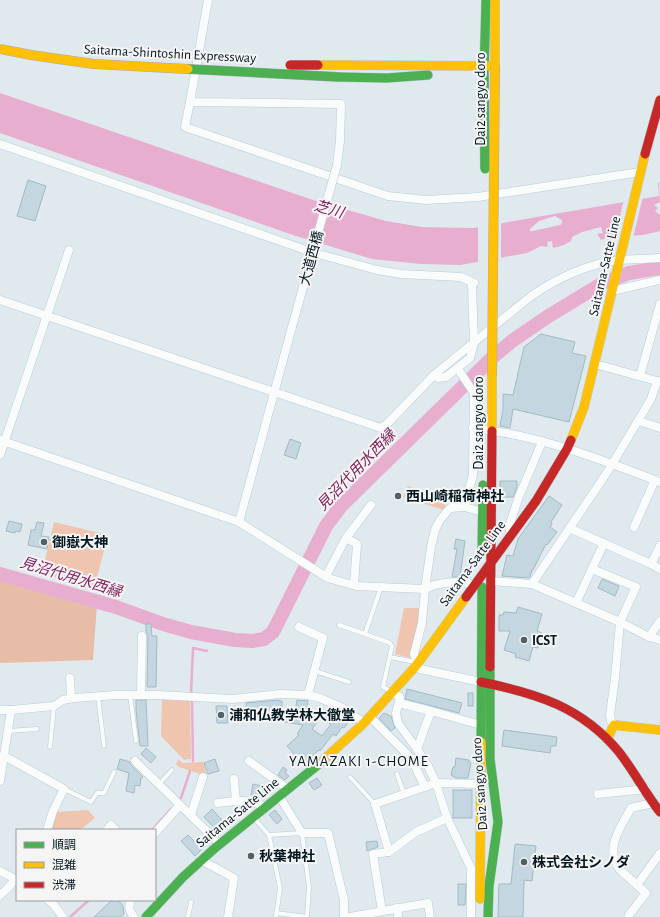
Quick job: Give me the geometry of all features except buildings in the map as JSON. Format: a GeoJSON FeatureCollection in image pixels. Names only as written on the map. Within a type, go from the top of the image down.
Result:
{"type":"FeatureCollection","features":[{"type":"Feature","properties":{"kind":"main road","name":"Dai2 sangyo doro"},"geometry":{"type":"LineString","coordinates":[[480,917],[481,725],[486,683],[491,581],[485,195],[484,70],[486,0]]}},
{"type":"Feature","properties":{"kind":"main road","name":"Dai2 sangyo doro"},"geometry":{"type":"LineString","coordinates":[[488,379],[495,71],[495,0]]}},
{"type":"Feature","properties":{"kind":"main road","name":"Saitama-Shintoshin Expressway"},"geometry":{"type":"LineString","coordinates":[[0,43],[60,54],[130,61],[212,65],[318,65],[484,70]]}},
{"type":"Feature","properties":{"kind":"main road","name":"Saitama-Shintoshin Expressway"},"geometry":{"type":"LineString","coordinates":[[0,49],[60,60],[102,64],[339,77],[387,78],[484,70]]}},
{"type":"Feature","properties":{"kind":"main road"},"geometry":{"type":"LineString","coordinates":[[484,70],[495,71]]}},
{"type":"Feature","properties":{"kind":"main road","name":"Saitama-Satte Line"},"geometry":{"type":"LineString","coordinates":[[146,917],[169,890],[201,860],[327,758],[393,693],[416,665],[473,585],[536,501],[567,449],[584,407],[639,176],[660,100]]}},
{"type":"Feature","properties":{"kind":"main road","name":"Dai2 sangyo doro"},"geometry":{"type":"LineString","coordinates":[[488,430],[482,512],[482,573],[490,759],[498,822],[489,880],[488,917]]}},
{"type":"Feature","properties":{"kind":"main road"},"geometry":{"type":"LineString","coordinates":[[486,683],[551,700],[580,716],[607,739],[618,752],[646,789],[653,803],[660,811]]}},
{"type":"Feature","properties":{"kind":"main road"},"geometry":{"type":"LineString","coordinates":[[607,739],[614,725],[660,730]]}},
{"type":"Feature","properties":{"kind":"street"},"geometry":{"type":"LineString","coordinates":[[208,0],[185,127],[388,196],[426,200],[468,198],[639,176]]}},
{"type":"Feature","properties":{"kind":"street","name":"大道西橋"},"geometry":{"type":"LineString","coordinates":[[190,102],[341,104],[340,141],[336,165],[239,522]]}},
{"type":"Feature","properties":{"kind":"street"},"geometry":{"type":"LineString","coordinates":[[0,144],[306,250]]}},
{"type":"Feature","properties":{"kind":"street"},"geometry":{"type":"LineString","coordinates":[[0,455],[2,441],[68,250]]}},
{"type":"Feature","properties":{"kind":"street"},"geometry":{"type":"LineString","coordinates":[[322,255],[377,270],[402,274],[461,277],[473,284],[474,343],[470,358],[458,369],[444,378],[436,378],[433,376]]}},
{"type":"Feature","properties":{"kind":"street"},"geometry":{"type":"LineString","coordinates":[[0,300],[381,428],[388,424],[433,376],[530,297],[548,285],[585,269],[619,260],[660,258]]}},
{"type":"Feature","properties":{"kind":"street"},"geometry":{"type":"LineString","coordinates":[[613,289],[660,280]]}},
{"type":"Feature","properties":{"kind":"street"},"geometry":{"type":"LineString","coordinates":[[640,376],[657,326],[660,304]]}},
{"type":"Feature","properties":{"kind":"street"},"geometry":{"type":"LineString","coordinates":[[532,584],[639,421],[651,399],[658,381],[595,364]]}},
{"type":"Feature","properties":{"kind":"street"},"geometry":{"type":"LineString","coordinates":[[458,369],[474,393],[473,474],[465,507]]}},
{"type":"Feature","properties":{"kind":"street"},"geometry":{"type":"LineString","coordinates":[[639,421],[660,428]]}},
{"type":"Feature","properties":{"kind":"street"},"geometry":{"type":"LineString","coordinates":[[473,428],[542,442],[567,449],[658,480],[634,527]]}},
{"type":"Feature","properties":{"kind":"street"},"geometry":{"type":"LineString","coordinates":[[2,441],[239,522],[328,578],[354,585],[381,587],[425,589],[431,586],[461,581],[473,585]]}},
{"type":"Feature","properties":{"kind":"street"},"geometry":{"type":"LineString","coordinates":[[511,534],[509,527],[518,499],[542,442]]}},
{"type":"Feature","properties":{"kind":"street"},"geometry":{"type":"LineString","coordinates":[[326,576],[346,538],[371,505]]}},
{"type":"Feature","properties":{"kind":"street"},"geometry":{"type":"LineString","coordinates":[[482,512],[465,507],[450,508],[440,520],[435,530],[425,589],[422,623],[414,654],[416,665],[420,669],[486,683]]}},
{"type":"Feature","properties":{"kind":"street"},"geometry":{"type":"LineString","coordinates":[[569,528],[660,569]]}},
{"type":"Feature","properties":{"kind":"street"},"geometry":{"type":"LineString","coordinates":[[346,538],[357,544],[354,585]]}},
{"type":"Feature","properties":{"kind":"street"},"geometry":{"type":"LineString","coordinates":[[576,603],[604,543]]}},
{"type":"Feature","properties":{"kind":"street"},"geometry":{"type":"LineString","coordinates":[[651,564],[660,546]]}},
{"type":"Feature","properties":{"kind":"street"},"geometry":{"type":"LineString","coordinates":[[592,569],[636,587],[620,622],[610,715],[610,721],[614,725]]}},
{"type":"Feature","properties":{"kind":"street"},"geometry":{"type":"LineString","coordinates":[[491,581],[532,584],[620,622],[649,637],[660,640]]}},
{"type":"Feature","properties":{"kind":"street"},"geometry":{"type":"LineString","coordinates":[[649,637],[660,621]]}},
{"type":"Feature","properties":{"kind":"street"},"geometry":{"type":"LineString","coordinates":[[299,627],[323,638],[308,695]]}},
{"type":"Feature","properties":{"kind":"street"},"geometry":{"type":"LineString","coordinates":[[141,694],[142,636]]}},
{"type":"Feature","properties":{"kind":"street"},"geometry":{"type":"LineString","coordinates":[[70,678],[71,698]]}},
{"type":"Feature","properties":{"kind":"street"},"geometry":{"type":"LineString","coordinates":[[393,693],[399,696],[396,714],[398,723],[428,766],[436,783],[447,818],[471,868],[471,917]]}},
{"type":"Feature","properties":{"kind":"street"},"geometry":{"type":"LineString","coordinates":[[0,710],[54,706],[63,700],[71,698],[130,694],[233,699],[280,694],[308,695],[320,698],[367,720],[411,758],[425,787]]}},
{"type":"Feature","properties":{"kind":"street"},"geometry":{"type":"LineString","coordinates":[[399,702],[481,725]]}},
{"type":"Feature","properties":{"kind":"street"},"geometry":{"type":"LineString","coordinates":[[0,781],[2,757],[11,710]]}},
{"type":"Feature","properties":{"kind":"street"},"geometry":{"type":"LineString","coordinates":[[417,749],[431,711]]}},
{"type":"Feature","properties":{"kind":"street"},"geometry":{"type":"LineString","coordinates":[[2,757],[64,789],[53,811],[47,829]]}},
{"type":"Feature","properties":{"kind":"street"},"geometry":{"type":"LineString","coordinates":[[135,761],[220,844]]}},
{"type":"Feature","properties":{"kind":"street"},"geometry":{"type":"LineString","coordinates":[[249,761],[288,789]]}},
{"type":"Feature","properties":{"kind":"street"},"geometry":{"type":"LineString","coordinates":[[191,815],[203,777]]}},
{"type":"Feature","properties":{"kind":"street"},"geometry":{"type":"LineString","coordinates":[[234,779],[236,801]]}},
{"type":"Feature","properties":{"kind":"street"},"geometry":{"type":"LineString","coordinates":[[389,852],[375,804],[436,783],[481,784]]}},
{"type":"Feature","properties":{"kind":"street"},"geometry":{"type":"LineString","coordinates":[[598,794],[646,789]]}},
{"type":"Feature","properties":{"kind":"street"},"geometry":{"type":"LineString","coordinates":[[279,796],[302,833],[328,833],[344,900],[344,917]]}},
{"type":"Feature","properties":{"kind":"street"},"geometry":{"type":"LineString","coordinates":[[218,803],[241,801],[260,804],[265,808]]}},
{"type":"Feature","properties":{"kind":"street"},"geometry":{"type":"LineString","coordinates":[[629,915],[646,893],[620,870],[613,859],[614,840],[631,808],[653,803]]}},
{"type":"Feature","properties":{"kind":"street"},"geometry":{"type":"LineString","coordinates":[[156,832],[180,805]]}},
{"type":"Feature","properties":{"kind":"street"},"geometry":{"type":"LineString","coordinates":[[382,911],[373,854],[389,852],[416,832],[447,818]]}},
{"type":"Feature","properties":{"kind":"street"},"geometry":{"type":"LineString","coordinates":[[108,829],[111,825],[115,829]]}},
{"type":"Feature","properties":{"kind":"street"},"geometry":{"type":"LineString","coordinates":[[637,885],[660,853]]}},
{"type":"Feature","properties":{"kind":"street"},"geometry":{"type":"LineString","coordinates":[[201,860],[234,878],[228,917]]}},
{"type":"Feature","properties":{"kind":"street"},"geometry":{"type":"LineString","coordinates":[[0,871],[16,880],[0,895]]}},
{"type":"Feature","properties":{"kind":"street"},"geometry":{"type":"LineString","coordinates":[[49,901],[63,917]]}},
{"type":"Feature","properties":{"kind":"street"},"geometry":{"type":"LineString","coordinates":[[130,901],[128,906],[134,917]]}},
{"type":"Feature","properties":{"kind":"street"},"geometry":{"type":"LineString","coordinates":[[350,917],[428,903],[430,917]]}},
{"type":"Feature","properties":{"kind":"street"},"geometry":{"type":"LineString","coordinates":[[398,908],[398,917]]}},
{"type":"Feature","properties":{"kind":"lane"},"geometry":{"type":"LineString","coordinates":[[365,634],[381,587]]}},
{"type":"Feature","properties":{"kind":"lane"},"geometry":{"type":"LineString","coordinates":[[339,625],[390,643],[392,646],[383,686],[393,693]]}},
{"type":"Feature","properties":{"kind":"lane"},"geometry":{"type":"LineString","coordinates":[[390,657],[416,665]]}},
{"type":"Feature","properties":{"kind":"lane"},"geometry":{"type":"LineString","coordinates":[[314,671],[349,682]]}},
{"type":"Feature","properties":{"kind":"lane"},"geometry":{"type":"LineString","coordinates":[[130,694],[136,741]]}},
{"type":"Feature","properties":{"kind":"lane"},"geometry":{"type":"LineString","coordinates":[[98,696],[104,746]]}},
{"type":"Feature","properties":{"kind":"lane"},"geometry":{"type":"LineString","coordinates":[[50,747],[54,706]]}},
{"type":"Feature","properties":{"kind":"lane"},"geometry":{"type":"LineString","coordinates":[[8,731],[37,729]]}},
{"type":"Feature","properties":{"kind":"lane"},"geometry":{"type":"LineString","coordinates":[[159,784],[172,770]]}},
{"type":"Feature","properties":{"kind":"lane"},"geometry":{"type":"LineString","coordinates":[[64,789],[90,802],[97,793],[104,794],[114,772]]}},
{"type":"Feature","properties":{"kind":"lane"},"geometry":{"type":"LineString","coordinates":[[397,774],[404,794]]}},
{"type":"Feature","properties":{"kind":"lane"},"geometry":{"type":"LineString","coordinates":[[350,777],[375,804]]}},
{"type":"Feature","properties":{"kind":"lane"},"geometry":{"type":"LineString","coordinates":[[253,818],[269,834],[280,888],[276,915],[307,917],[309,887],[302,833],[269,834]]}},
{"type":"Feature","properties":{"kind":"lane"},"geometry":{"type":"LineString","coordinates":[[188,917],[191,902]]}},
{"type":"Feature","properties":{"kind":"shaded area"},"geometry":{"type":"Polygon","coordinates":[[[408,486],[432,496],[448,507],[444,510],[403,497],[408,486]]]}},
{"type":"Feature","properties":{"kind":"shaded area"},"geometry":{"type":"Polygon","coordinates":[[[54,522],[108,535],[94,589],[42,573],[54,522]]]}},
{"type":"Feature","properties":{"kind":"shaded area"},"geometry":{"type":"Polygon","coordinates":[[[0,576],[97,605],[93,660],[0,663],[0,576]]]}},
{"type":"Feature","properties":{"kind":"shaded area"},"geometry":{"type":"Polygon","coordinates":[[[404,608],[421,608],[420,623],[410,658],[395,654],[404,608]]]}},
{"type":"Feature","properties":{"kind":"shaded area"},"geometry":{"type":"Polygon","coordinates":[[[162,699],[190,700],[191,759],[184,760],[161,736],[162,699]]]}},
{"type":"Feature","properties":{"kind":"shaded area"},"geometry":{"type":"Polygon","coordinates":[[[179,759],[182,763],[203,762],[208,778],[179,767],[176,764],[179,759]]]}},
{"type":"Feature","properties":{"kind":"shaded area"},"geometry":{"type":"Polygon","coordinates":[[[88,810],[95,818],[81,829],[51,829],[56,812],[88,810]]]}},
{"type":"Feature","properties":{"kind":"water"},"geometry":{"type":"Polygon","coordinates":[[[0,93],[316,201],[386,221],[422,227],[473,228],[659,196],[659,183],[660,202],[654,205],[658,208],[655,211],[660,215],[660,231],[643,235],[609,237],[601,240],[597,234],[603,233],[601,227],[582,232],[572,237],[571,241],[564,245],[553,248],[550,239],[545,239],[548,244],[547,247],[541,246],[527,253],[460,265],[421,264],[372,259],[296,236],[0,133],[0,93]],[[555,216],[539,221],[530,229],[530,233],[535,235],[538,239],[546,236],[560,227],[562,220],[555,216]]]}},
{"type":"Feature","properties":{"kind":"pier"},"geometry":{"type":"Polygon","coordinates":[[[643,196],[633,238],[614,239],[624,200],[643,196]]]}},
{"type":"Feature","properties":{"kind":"pier"},"geometry":{"type":"Polygon","coordinates":[[[501,221],[501,260],[478,264],[478,225],[501,221]]]}},
{"type":"Feature","properties":{"kind":"waterway","name":"芝川"},"geometry":{"type":"LineString","coordinates":[[519,241],[565,231]]}},
{"type":"Feature","properties":{"kind":"waterway","name":"見沼代用水西縁"},"geometry":{"type":"LineString","coordinates":[[0,574],[116,607],[163,624],[191,632],[235,640],[252,641],[264,639],[273,632],[326,526],[341,506],[493,357],[512,341],[547,317],[603,283],[629,273],[660,268]]}},
{"type":"Feature","properties":{"kind":"waterway"},"geometry":{"type":"LineString","coordinates":[[191,694],[193,648],[207,651]]}},
{"type":"Feature","properties":{"kind":"waterway"},"geometry":{"type":"LineString","coordinates":[[192,700],[193,761]]}},
{"type":"Feature","properties":{"kind":"waterway"},"geometry":{"type":"LineString","coordinates":[[181,798],[190,771]]}},
{"type":"Feature","properties":{"kind":"waterway"},"geometry":{"type":"LineString","coordinates":[[153,829],[171,809]]}},
{"type":"Feature","properties":{"kind":"waterway"},"geometry":{"type":"LineString","coordinates":[[70,917],[88,901]]}},
{"type":"Feature","properties":{"kind":"traffic: fast"},"geometry":{"type":"LineString","coordinates":[[484,75],[486,0]]}},
{"type":"Feature","properties":{"kind":"traffic: fast"},"geometry":{"type":"LineString","coordinates":[[188,69],[339,77]]}},
{"type":"Feature","properties":{"kind":"traffic: fast"},"geometry":{"type":"LineString","coordinates":[[339,77],[387,78],[428,75]]}},
{"type":"Feature","properties":{"kind":"traffic: fast"},"geometry":{"type":"LineString","coordinates":[[484,75],[485,169]]}},
{"type":"Feature","properties":{"kind":"traffic: fast"},"geometry":{"type":"LineString","coordinates":[[482,553],[483,485]]}},
{"type":"Feature","properties":{"kind":"traffic: fast"},"geometry":{"type":"LineString","coordinates":[[481,742],[482,587]]}},
{"type":"Feature","properties":{"kind":"traffic: fast"},"geometry":{"type":"LineString","coordinates":[[488,917],[489,886],[498,822],[490,759],[490,667]]}},
{"type":"Feature","properties":{"kind":"traffic: fast"},"geometry":{"type":"LineString","coordinates":[[146,917],[183,877],[215,848],[319,764]]}},
{"type":"Feature","properties":{"kind":"traffic: slow"},"geometry":{"type":"LineString","coordinates":[[495,0],[495,66]]}},
{"type":"Feature","properties":{"kind":"traffic: slow"},"geometry":{"type":"LineString","coordinates":[[0,49],[94,64],[188,69]]}},
{"type":"Feature","properties":{"kind":"traffic: slow"},"geometry":{"type":"LineString","coordinates":[[318,65],[495,66]]}},
{"type":"Feature","properties":{"kind":"traffic: slow"},"geometry":{"type":"LineString","coordinates":[[492,376],[495,66]]}},
{"type":"Feature","properties":{"kind":"traffic: slow"},"geometry":{"type":"LineString","coordinates":[[571,440],[584,407],[645,154]]}},
{"type":"Feature","properties":{"kind":"traffic: slow"},"geometry":{"type":"LineString","coordinates":[[492,376],[492,431]]}},
{"type":"Feature","properties":{"kind":"traffic: slow"},"geometry":{"type":"LineString","coordinates":[[319,764],[364,723],[415,667],[466,597]]}},
{"type":"Feature","properties":{"kind":"traffic: slow"},"geometry":{"type":"LineString","coordinates":[[607,739],[614,725],[660,730]]}},
{"type":"Feature","properties":{"kind":"traffic: slow"},"geometry":{"type":"LineString","coordinates":[[480,899],[481,742]]}},
{"type":"Feature","properties":{"kind":"traffic: jam"},"geometry":{"type":"LineString","coordinates":[[290,65],[318,65]]}},
{"type":"Feature","properties":{"kind":"traffic: jam"},"geometry":{"type":"LineString","coordinates":[[645,154],[660,100]]}},
{"type":"Feature","properties":{"kind":"traffic: jam"},"geometry":{"type":"LineString","coordinates":[[490,667],[492,431]]}},
{"type":"Feature","properties":{"kind":"traffic: jam"},"geometry":{"type":"LineString","coordinates":[[466,597],[536,501],[571,440]]}},
{"type":"Feature","properties":{"kind":"traffic: jam"},"geometry":{"type":"LineString","coordinates":[[481,682],[521,691],[539,697],[557,704],[590,724],[619,752],[660,812]]}},
{"type":"Feature","properties":{"kind":"place","name":"西山崎稲荷神社"},"geometry":{"type":"Point","coordinates":[398,496]}},
{"type":"Feature","properties":{"kind":"place","name":"御嶽大神"},"geometry":{"type":"Point","coordinates":[44,542]}},
{"type":"Feature","properties":{"kind":"place","name":"ICST"},"geometry":{"type":"Point","coordinates":[524,640]}},
{"type":"Feature","properties":{"kind":"place","name":"浦和仏教学林大徹堂"},"geometry":{"type":"Point","coordinates":[221,715]}},
{"type":"Feature","properties":{"kind":"place","name":"秋葉神社"},"geometry":{"type":"Point","coordinates":[251,856]}},
{"type":"Feature","properties":{"kind":"place","name":"株式会社シノダ"},"geometry":{"type":"Point","coordinates":[524,862]}},
{"type":"Feature","properties":{"kind":"district","name":"YAMAZAKI 1-CHOME"},"geometry":{"type":"Point","coordinates":[359,761]}}]}
